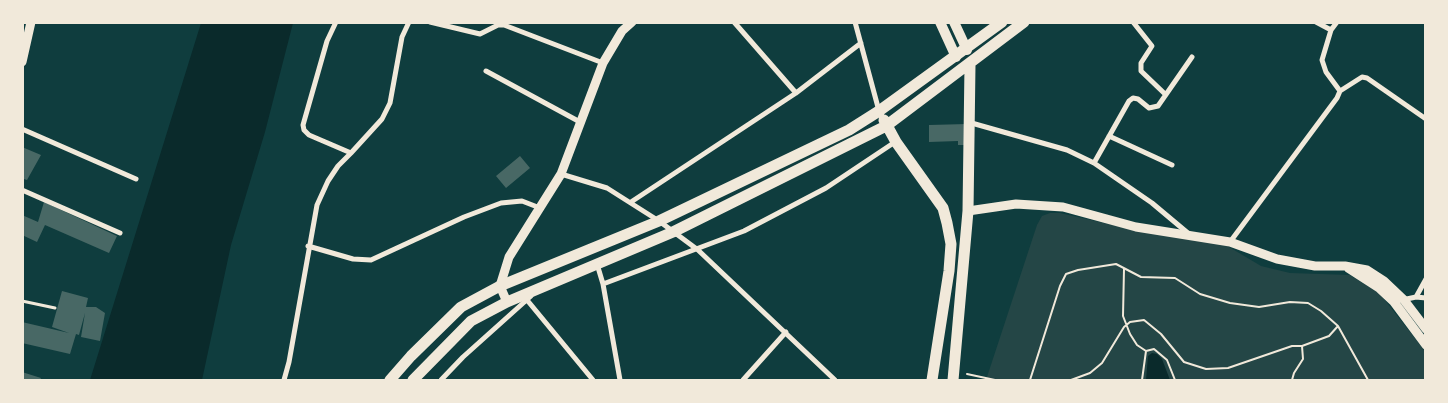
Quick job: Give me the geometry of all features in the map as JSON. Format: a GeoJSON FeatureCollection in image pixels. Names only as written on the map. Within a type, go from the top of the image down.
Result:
{"type":"FeatureCollection","features":[{"type":"Feature","properties":{"kind":"main road"},"geometry":{"type":"LineString","coordinates":[[940,22],[956,57]]}},
{"type":"Feature","properties":{"kind":"main road"},"geometry":{"type":"LineString","coordinates":[[390,380],[461,306],[500,286],[659,221],[849,130],[967,50],[1002,22]]}},
{"type":"Feature","properties":{"kind":"main road"},"geometry":{"type":"LineString","coordinates":[[413,380],[471,321],[507,302],[674,232],[886,126],[970,65],[1024,22]]}},
{"type":"Feature","properties":{"kind":"main road"},"geometry":{"type":"LineString","coordinates":[[954,23],[967,50]]}},
{"type":"Feature","properties":{"kind":"main road"},"geometry":{"type":"LineString","coordinates":[[953,380],[968,210],[970,65]]}},
{"type":"Feature","properties":{"kind":"main road"},"geometry":{"type":"LineString","coordinates":[[879,111],[896,142],[943,208],[951,244],[950,271],[932,380]]}},
{"type":"Feature","properties":{"kind":"street"},"geometry":{"type":"LineString","coordinates":[[22,62],[31,22]]}},
{"type":"Feature","properties":{"kind":"street"},"geometry":{"type":"LineString","coordinates":[[336,22],[327,41],[303,125],[304,130],[309,135],[351,154]]}},
{"type":"Feature","properties":{"kind":"street"},"geometry":{"type":"LineString","coordinates":[[284,380],[289,362],[316,205],[338,166],[382,119],[390,103],[402,37],[410,22]]}},
{"type":"Feature","properties":{"kind":"street"},"geometry":{"type":"LineString","coordinates":[[430,22],[480,34],[498,25],[504,25],[603,63]]}},
{"type":"Feature","properties":{"kind":"street"},"geometry":{"type":"LineString","coordinates":[[507,302],[500,286],[509,257],[561,174],[603,63],[622,31],[632,22]]}},
{"type":"Feature","properties":{"kind":"street"},"geometry":{"type":"LineString","coordinates":[[734,22],[796,93]]}},
{"type":"Feature","properties":{"kind":"street"},"geometry":{"type":"LineString","coordinates":[[854,22],[879,111]]}},
{"type":"Feature","properties":{"kind":"street"},"geometry":{"type":"LineString","coordinates":[[1133,22],[1152,46],[1141,62],[1141,71],[1165,94]]}},
{"type":"Feature","properties":{"kind":"street"},"geometry":{"type":"LineString","coordinates":[[1316,22],[1331,30]]}},
{"type":"Feature","properties":{"kind":"street"},"geometry":{"type":"LineString","coordinates":[[1336,22],[1331,30],[1322,60],[1326,72],[1340,91]]}},
{"type":"Feature","properties":{"kind":"street"},"geometry":{"type":"LineString","coordinates":[[631,202],[796,93],[861,43]]}},
{"type":"Feature","properties":{"kind":"street"},"geometry":{"type":"LineString","coordinates":[[1094,163],[1129,101],[1133,98],[1138,99],[1149,108],[1154,109],[1192,57]]}},
{"type":"Feature","properties":{"kind":"street"},"geometry":{"type":"LineString","coordinates":[[486,71],[580,122]]}},
{"type":"Feature","properties":{"kind":"street"},"geometry":{"type":"LineString","coordinates":[[1230,242],[1340,91],[1362,77],[1367,78],[1426,119]]}},
{"type":"Feature","properties":{"kind":"street"},"geometry":{"type":"LineString","coordinates":[[968,122],[1067,150],[1094,163],[1152,204],[1189,234]]}},
{"type":"Feature","properties":{"kind":"street"},"geometry":{"type":"LineString","coordinates":[[22,129],[136,179]]}},
{"type":"Feature","properties":{"kind":"street"},"geometry":{"type":"LineString","coordinates":[[1109,136],[1172,165]]}},
{"type":"Feature","properties":{"kind":"street"},"geometry":{"type":"LineString","coordinates":[[603,284],[698,250],[744,231],[826,188],[896,142]]}},
{"type":"Feature","properties":{"kind":"street"},"geometry":{"type":"LineString","coordinates":[[561,174],[607,188],[659,221],[698,250],[835,380]]}},
{"type":"Feature","properties":{"kind":"street"},"geometry":{"type":"LineString","coordinates":[[22,190],[120,234]]}},
{"type":"Feature","properties":{"kind":"street"},"geometry":{"type":"LineString","coordinates":[[308,246],[353,259],[371,260],[464,217],[501,203],[522,201],[540,208]]}},
{"type":"Feature","properties":{"kind":"street"},"geometry":{"type":"LineString","coordinates":[[968,210],[1016,204],[1063,207],[1136,227],[1230,242],[1277,259],[1315,266],[1346,266],[1367,270],[1384,281],[1404,300],[1426,329]]}},
{"type":"Feature","properties":{"kind":"street"},"geometry":{"type":"LineString","coordinates":[[597,264],[603,284],[620,380]]}},
{"type":"Feature","properties":{"kind":"street"},"geometry":{"type":"LineString","coordinates":[[1346,266],[1379,288],[1394,302],[1426,345]]}},
{"type":"Feature","properties":{"kind":"street"},"geometry":{"type":"LineString","coordinates":[[1416,297],[1426,279]]}},
{"type":"Feature","properties":{"kind":"street"},"geometry":{"type":"LineString","coordinates":[[441,380],[541,288]]}},
{"type":"Feature","properties":{"kind":"street"},"geometry":{"type":"LineString","coordinates":[[1394,302],[1416,297],[1426,298]]}},
{"type":"Feature","properties":{"kind":"street"},"geometry":{"type":"LineString","coordinates":[[527,300],[593,380]]}},
{"type":"Feature","properties":{"kind":"street"},"geometry":{"type":"LineString","coordinates":[[743,380],[786,332]]}},
{"type":"Feature","properties":{"kind":"lane"},"geometry":{"type":"LineString","coordinates":[[22,301],[55,308]]}},
{"type":"Feature","properties":{"kind":"path"},"geometry":{"type":"LineString","coordinates":[[1030,380],[1060,286],[1066,274],[1078,270],[1116,264],[1140,277],[1175,278],[1200,294],[1230,303],[1259,307],[1290,302],[1308,303],[1321,310],[1338,326],[1368,380]]}},
{"type":"Feature","properties":{"kind":"path"},"geometry":{"type":"LineString","coordinates":[[1124,268],[1126,285],[1123,316],[1126,325],[1138,344],[1146,351]]}},
{"type":"Feature","properties":{"kind":"path"},"geometry":{"type":"LineString","coordinates":[[1071,380],[1090,373],[1102,363],[1126,325],[1130,322],[1144,320],[1161,334],[1184,362],[1206,370],[1228,368],[1292,346],[1302,346],[1329,336],[1338,326]]}},
{"type":"Feature","properties":{"kind":"path"},"geometry":{"type":"LineString","coordinates":[[1292,380],[1303,359],[1302,346]]}},
{"type":"Feature","properties":{"kind":"path"},"geometry":{"type":"LineString","coordinates":[[1146,351],[1154,349],[1162,354],[1167,360],[1175,380]]}},
{"type":"Feature","properties":{"kind":"path"},"geometry":{"type":"LineString","coordinates":[[1142,380],[1146,351]]}},
{"type":"Feature","properties":{"kind":"path"},"geometry":{"type":"LineString","coordinates":[[967,374],[995,380]]}},
{"type":"Feature","properties":{"kind":"shaded area"},"geometry":{"type":"Polygon","coordinates":[[[201,23],[293,23],[265,132],[231,245],[202,380],[90,380],[201,23]]]}},
{"type":"Feature","properties":{"kind":"shaded area"},"geometry":{"type":"Polygon","coordinates":[[[1050,213],[1060,213],[1135,230],[1224,244],[1261,266],[1290,273],[1350,275],[1380,294],[1425,351],[1425,380],[986,380],[1037,225],[1042,216],[1050,213]]]}},
{"type":"Feature","properties":{"kind":"shaded area"},"geometry":{"type":"Polygon","coordinates":[[[1152,353],[1157,354],[1162,359],[1170,380],[1146,380],[1148,356],[1152,353]]]}},
{"type":"Feature","properties":{"kind":"building"},"geometry":{"type":"Polygon","coordinates":[[[967,124],[967,145],[958,145],[958,141],[929,142],[929,125],[967,124]]]}},
{"type":"Feature","properties":{"kind":"building"},"geometry":{"type":"Polygon","coordinates":[[[22,147],[41,155],[27,180],[24,179],[22,181],[22,147]]]}},
{"type":"Feature","properties":{"kind":"building"},"geometry":{"type":"Polygon","coordinates":[[[520,156],[530,168],[506,188],[496,176],[520,156]]]}},
{"type":"Feature","properties":{"kind":"building"},"geometry":{"type":"Polygon","coordinates":[[[44,202],[117,236],[109,253],[45,225],[37,242],[22,235],[22,215],[38,222],[44,202]]]}},
{"type":"Feature","properties":{"kind":"building"},"geometry":{"type":"Polygon","coordinates":[[[62,291],[88,298],[86,307],[96,307],[105,313],[100,341],[81,337],[85,313],[79,335],[76,334],[70,354],[22,343],[22,322],[69,333],[52,327],[62,291]]]}},
{"type":"Feature","properties":{"kind":"building"},"geometry":{"type":"Polygon","coordinates":[[[22,372],[41,378],[40,380],[22,380],[22,372]]]}}]}
